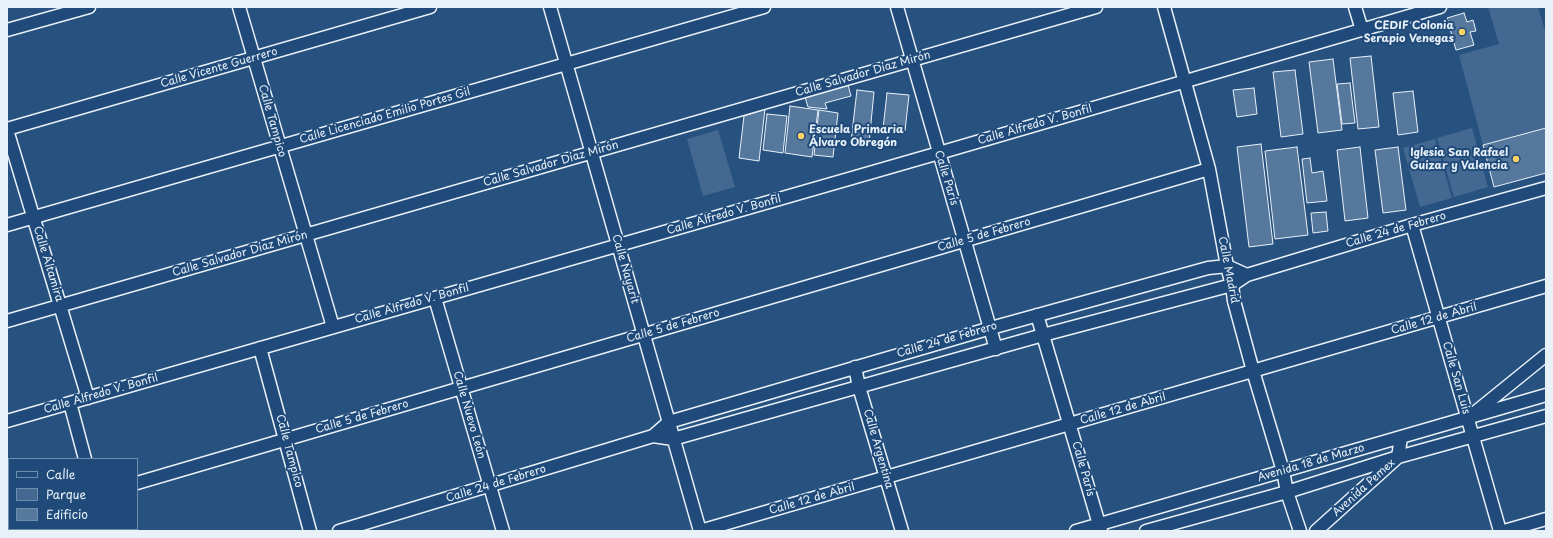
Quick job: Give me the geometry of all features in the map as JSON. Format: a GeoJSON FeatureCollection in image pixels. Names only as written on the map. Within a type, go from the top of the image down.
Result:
{"type":"FeatureCollection","features":[{"type":"Feature","properties":{"kind":"street"},"geometry":{"type":"LineString","coordinates":[[7,30],[89,7]]}},
{"type":"Feature","properties":{"kind":"street","name":"Calle Tampico"},"geometry":{"type":"LineString","coordinates":[[239,7],[333,327]]}},
{"type":"Feature","properties":{"kind":"street","name":"Calle Vicente Guerrero"},"geometry":{"type":"LineString","coordinates":[[7,129],[430,7]]}},
{"type":"Feature","properties":{"kind":"street","name":"Calle Nayarit"},"geometry":{"type":"LineString","coordinates":[[550,7],[700,531]]}},
{"type":"Feature","properties":{"kind":"street","name":"Calle Licenciado Emilio Portes Gil"},"geometry":{"type":"LineString","coordinates":[[7,225],[764,7]]}},
{"type":"Feature","properties":{"kind":"street","name":"Calle París"},"geometry":{"type":"LineString","coordinates":[[897,7],[938,153],[965,240],[996,349]]}},
{"type":"Feature","properties":{"kind":"street","name":"Calle Salvador Díaz Mirón"},"geometry":{"type":"LineString","coordinates":[[7,321],[1096,7]]}},
{"type":"Feature","properties":{"kind":"street","name":"Calle Madrid"},"geometry":{"type":"LineString","coordinates":[[1164,7],[1210,169],[1234,302],[1283,471],[1287,492],[1300,531]]}},
{"type":"Feature","properties":{"kind":"street"},"geometry":{"type":"LineString","coordinates":[[1355,7],[1362,30]]}},
{"type":"Feature","properties":{"kind":"street","name":"Calle Alfredo V. Bonfil"},"geometry":{"type":"LineString","coordinates":[[7,421],[1440,7]]}},
{"type":"Feature","properties":{"kind":"street","name":"Calle Altamira"},"geometry":{"type":"LineString","coordinates":[[7,129],[88,398]]}},
{"type":"Feature","properties":{"kind":"street","name":"Calle 5 de Febrero"},"geometry":{"type":"LineString","coordinates":[[138,483],[1210,169]]}},
{"type":"Feature","properties":{"kind":"street","name":"Calle 24 de Febrero"},"geometry":{"type":"LineString","coordinates":[[339,531],[653,436],[673,439],[1044,335],[1232,286],[1247,275],[1412,225],[1546,188]]}},
{"type":"Feature","properties":{"kind":"street","name":"Calle San Luis"},"geometry":{"type":"LineString","coordinates":[[1412,225],[1500,531]]}},
{"type":"Feature","properties":{"kind":"street"},"geometry":{"type":"LineString","coordinates":[[1227,266],[1247,275]]}},
{"type":"Feature","properties":{"kind":"street","name":"Calle 24 de Febrero"},"geometry":{"type":"LineString","coordinates":[[653,436],[668,422],[990,328],[1208,268],[1227,266]]}},
{"type":"Feature","properties":{"kind":"street","name":"Calle 12 de Abril"},"geometry":{"type":"LineString","coordinates":[[700,531],[1546,286]]}},
{"type":"Feature","properties":{"kind":"street","name":"Calle Nuevo León"},"geometry":{"type":"LineString","coordinates":[[435,298],[502,531]]}},
{"type":"Feature","properties":{"kind":"street","name":"Calle París"},"geometry":{"type":"LineString","coordinates":[[1037,315],[1100,528]]}},
{"type":"Feature","properties":{"kind":"street","name":"Calle Tampico"},"geometry":{"type":"LineString","coordinates":[[260,348],[310,531]]}},
{"type":"Feature","properties":{"kind":"street"},"geometry":{"type":"LineString","coordinates":[[1468,418],[1546,355]]}},
{"type":"Feature","properties":{"kind":"street","name":"Calle Argentina"},"geometry":{"type":"LineString","coordinates":[[855,367],[859,387],[902,531]]}},
{"type":"Feature","properties":{"kind":"street","name":"Avenida 18 de Marzo"},"geometry":{"type":"LineString","coordinates":[[1076,531],[1100,528],[1283,471],[1546,396]]}},
{"type":"Feature","properties":{"kind":"street"},"geometry":{"type":"LineString","coordinates":[[70,403],[85,458]]}},
{"type":"Feature","properties":{"kind":"street","name":"Avenida 18 de Marzo"},"geometry":{"type":"LineString","coordinates":[[1146,531],[1287,492],[1398,457],[1546,416]]}},
{"type":"Feature","properties":{"kind":"street","name":"Avenida Pemex"},"geometry":{"type":"LineString","coordinates":[[1316,531],[1398,457],[1400,438]]}},
{"type":"Feature","properties":{"kind":"street"},"geometry":{"type":"LineString","coordinates":[[1504,531],[1546,519]]}},
{"type":"Feature","properties":{"kind":"green space"},"geometry":{"type":"Polygon","coordinates":[[[1488,7],[1538,7],[1546,34],[1546,128],[1483,145],[1459,55],[1499,44],[1488,7]]]}},
{"type":"Feature","properties":{"kind":"green space"},"geometry":{"type":"Polygon","coordinates":[[[1472,128],[1488,187],[1454,197],[1437,138],[1472,128]]]}},
{"type":"Feature","properties":{"kind":"green space"},"geometry":{"type":"Polygon","coordinates":[[[718,130],[735,187],[703,196],[687,139],[718,130]]]}},
{"type":"Feature","properties":{"kind":"green space"},"geometry":{"type":"Polygon","coordinates":[[[1435,139],[1452,198],[1420,207],[1403,148],[1435,139]]]}},
{"type":"Feature","properties":{"kind":"building","name":"CEDIF Colonia Serapio Venegas"},"geometry":{"type":"Polygon","coordinates":[[[1464,13],[1467,22],[1473,20],[1476,31],[1470,32],[1474,45],[1456,50],[1447,18],[1464,13]]]}},
{"type":"Feature","properties":{"kind":"building"},"geometry":{"type":"Polygon","coordinates":[[[1371,56],[1379,127],[1358,129],[1350,58],[1371,56]]]}},
{"type":"Feature","properties":{"kind":"building"},"geometry":{"type":"Polygon","coordinates":[[[1333,59],[1342,130],[1318,133],[1309,62],[1333,59]]]}},
{"type":"Feature","properties":{"kind":"building"},"geometry":{"type":"Polygon","coordinates":[[[1295,70],[1303,134],[1281,137],[1273,72],[1295,70]]]}},
{"type":"Feature","properties":{"kind":"building"},"geometry":{"type":"Polygon","coordinates":[[[1350,83],[1355,123],[1342,124],[1337,84],[1350,83]]]}},
{"type":"Feature","properties":{"kind":"building"},"geometry":{"type":"Polygon","coordinates":[[[848,85],[851,96],[825,103],[827,109],[808,107],[805,97],[848,85]]]}},
{"type":"Feature","properties":{"kind":"building"},"geometry":{"type":"Polygon","coordinates":[[[1254,88],[1257,114],[1237,117],[1233,90],[1254,88]]]}},
{"type":"Feature","properties":{"kind":"building"},"geometry":{"type":"Polygon","coordinates":[[[857,90],[874,92],[869,143],[851,141],[857,90]]]}},
{"type":"Feature","properties":{"kind":"building"},"geometry":{"type":"Polygon","coordinates":[[[1413,91],[1418,132],[1398,135],[1393,93],[1413,91]]]}},
{"type":"Feature","properties":{"kind":"building"},"geometry":{"type":"Polygon","coordinates":[[[887,93],[909,95],[905,131],[883,129],[887,93]]]}},
{"type":"Feature","properties":{"kind":"building"},"geometry":{"type":"Polygon","coordinates":[[[790,106],[818,110],[812,157],[785,153],[790,106]]]}},
{"type":"Feature","properties":{"kind":"building"},"geometry":{"type":"Polygon","coordinates":[[[765,109],[759,161],[739,158],[744,116],[765,109]]]}},
{"type":"Feature","properties":{"kind":"building"},"geometry":{"type":"Polygon","coordinates":[[[819,110],[838,113],[833,157],[814,155],[819,110]]]}},
{"type":"Feature","properties":{"kind":"building"},"geometry":{"type":"Polygon","coordinates":[[[767,114],[787,116],[783,153],[763,150],[767,114]]]}},
{"type":"Feature","properties":{"kind":"building","name":"Iglesia San Rafael Guizar y Valencia"},"geometry":{"type":"Polygon","coordinates":[[[1546,128],[1546,173],[1494,187],[1483,145],[1546,128]]]}},
{"type":"Feature","properties":{"kind":"building"},"geometry":{"type":"Polygon","coordinates":[[[1261,144],[1273,244],[1249,247],[1237,147],[1261,144]]]}},
{"type":"Feature","properties":{"kind":"building"},"geometry":{"type":"Polygon","coordinates":[[[1297,147],[1308,235],[1275,239],[1265,151],[1297,147]]]}},
{"type":"Feature","properties":{"kind":"building"},"geometry":{"type":"Polygon","coordinates":[[[1360,147],[1368,218],[1345,221],[1337,150],[1360,147]]]}},
{"type":"Feature","properties":{"kind":"building"},"geometry":{"type":"Polygon","coordinates":[[[1398,147],[1406,210],[1383,213],[1375,150],[1398,147]]]}},
{"type":"Feature","properties":{"kind":"building"},"geometry":{"type":"Polygon","coordinates":[[[1310,158],[1312,173],[1323,171],[1327,201],[1307,203],[1302,159],[1310,158]]]}},
{"type":"Feature","properties":{"kind":"building"},"geometry":{"type":"Polygon","coordinates":[[[1326,212],[1328,231],[1313,233],[1311,213],[1326,212]]]}},
{"type":"Feature","properties":{"kind":"place","name":"CEDIF Colonia Serapio Venegas"},"geometry":{"type":"Point","coordinates":[1462,32]}},
{"type":"Feature","properties":{"kind":"place","name":"Escuela Primaria Álvaro Obregón"},"geometry":{"type":"Point","coordinates":[801,136]}},
{"type":"Feature","properties":{"kind":"place","name":"Iglesia San Rafael Guizar y Valencia"},"geometry":{"type":"Point","coordinates":[1516,159]}}]}
